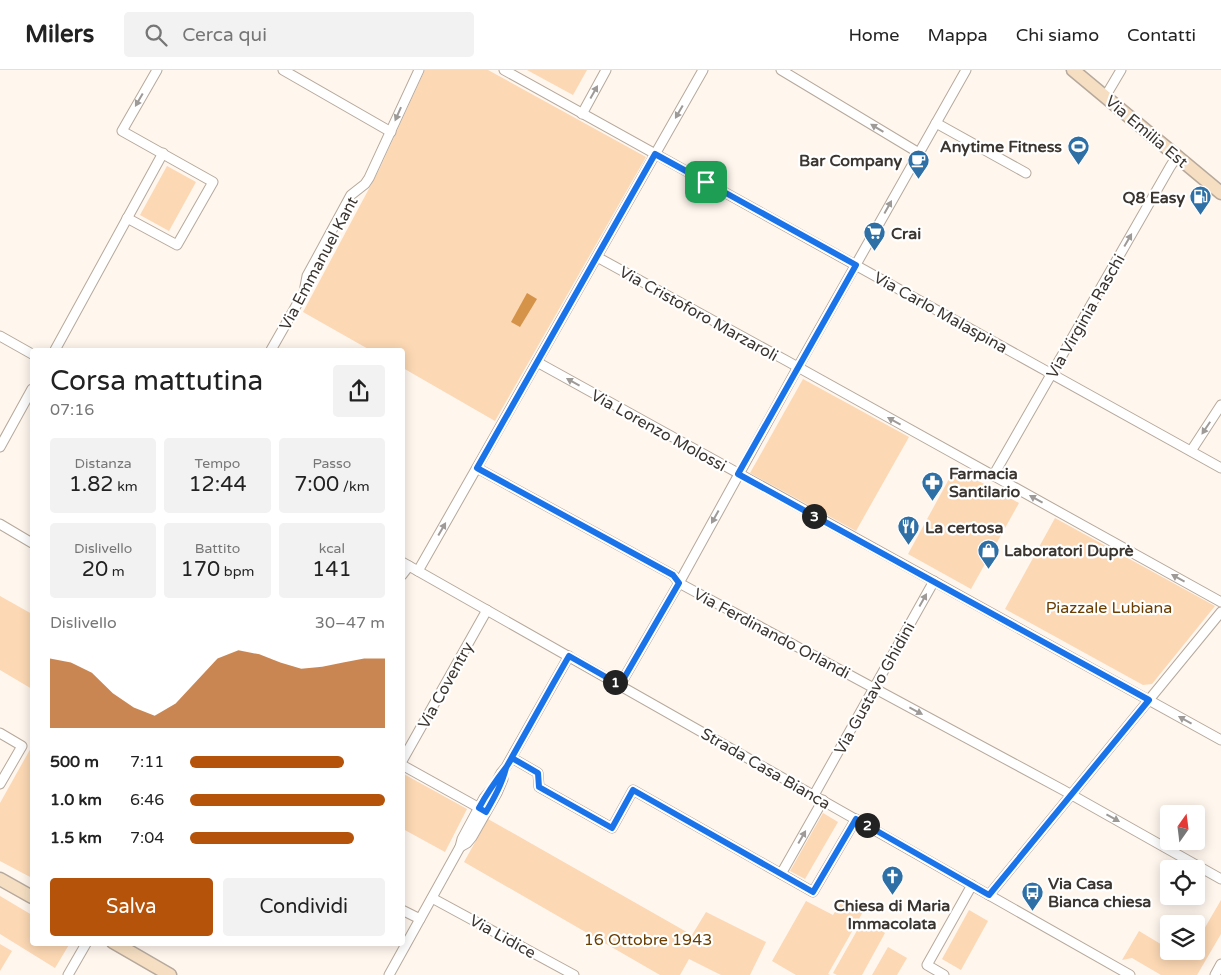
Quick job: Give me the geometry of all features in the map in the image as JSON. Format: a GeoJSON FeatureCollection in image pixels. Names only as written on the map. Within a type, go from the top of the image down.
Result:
{"type":"FeatureCollection","features":[{"type":"Feature","properties":{"kind":"main road","name":"Via Emilia Est"},"geometry":{"type":"LineString","coordinates":[[1072,70],[1221,193]]}},
{"type":"Feature","properties":{"kind":"main road"},"geometry":{"type":"LineString","coordinates":[[0,879],[30,896]]}},
{"type":"Feature","properties":{"kind":"main road"},"geometry":{"type":"LineString","coordinates":[[119,946],[150,970],[170,975]]}},
{"type":"Feature","properties":{"kind":"street"},"geometry":{"type":"LineString","coordinates":[[127,218],[177,245],[213,182],[122,131],[156,70]]}},
{"type":"Feature","properties":{"kind":"street"},"geometry":{"type":"LineString","coordinates":[[283,70],[391,132]]}},
{"type":"Feature","properties":{"kind":"street","name":"Via Emmanuel Kant"},"geometry":{"type":"LineString","coordinates":[[272,348],[304,292],[307,276],[351,195],[365,184],[369,178],[419,70]]}},
{"type":"Feature","properties":{"kind":"street"},"geometry":{"type":"LineString","coordinates":[[582,114],[606,70]]}},
{"type":"Feature","properties":{"kind":"street"},"geometry":{"type":"LineString","coordinates":[[418,571],[703,70]]}},
{"type":"Feature","properties":{"kind":"street"},"geometry":{"type":"LineString","coordinates":[[781,70],[919,153]]}},
{"type":"Feature","properties":{"kind":"street"},"geometry":{"type":"LineString","coordinates":[[620,685],[966,70]]}},
{"type":"Feature","properties":{"kind":"street"},"geometry":{"type":"LineString","coordinates":[[1105,97],[1121,70]]}},
{"type":"Feature","properties":{"kind":"street","name":"Via Carlo Malaspina"},"geometry":{"type":"LineString","coordinates":[[507,71],[1221,468]]}},
{"type":"Feature","properties":{"kind":"street"},"geometry":{"type":"LineString","coordinates":[[936,123],[1026,173]]}},
{"type":"Feature","properties":{"kind":"street"},"geometry":{"type":"LineString","coordinates":[[56,348],[162,153]]}},
{"type":"Feature","properties":{"kind":"street","name":"Via Virginia Raschi"},"geometry":{"type":"LineString","coordinates":[[993,476],[1177,156]]}},
{"type":"Feature","properties":{"kind":"street","name":"Via Cristoforo Marzaroli"},"geometry":{"type":"LineString","coordinates":[[597,257],[1221,602]]}},
{"type":"Feature","properties":{"kind":"street"},"geometry":{"type":"LineString","coordinates":[[0,336],[30,353]]}},
{"type":"Feature","properties":{"kind":"street","name":"Via Lorenzo Molossi"},"geometry":{"type":"LineString","coordinates":[[537,362],[1221,740]]}},
{"type":"Feature","properties":{"kind":"street"},"geometry":{"type":"LineString","coordinates":[[0,447],[30,394]]}},
{"type":"Feature","properties":{"kind":"street"},"geometry":{"type":"LineString","coordinates":[[1191,451],[1221,405]]}},
{"type":"Feature","properties":{"kind":"street","name":"Via Ferdinando Orlandi"},"geometry":{"type":"LineString","coordinates":[[477,468],[673,575],[679,583],[1071,794],[1221,879]]}},
{"type":"Feature","properties":{"kind":"street"},"geometry":{"type":"LineString","coordinates":[[0,524],[30,542]]}},
{"type":"Feature","properties":{"kind":"street","name":"Strada Casa Bianca"},"geometry":{"type":"LineString","coordinates":[[406,564],[1130,975]]}},
{"type":"Feature","properties":{"kind":"street","name":"Via Gustavo Ghidini"},"geometry":{"type":"LineString","coordinates":[[814,795],[934,581]]}},
{"type":"Feature","properties":{"kind":"street","name":"Via Coventry"},"geometry":{"type":"LineString","coordinates":[[405,756],[487,610]]}},
{"type":"Feature","properties":{"kind":"street"},"geometry":{"type":"LineString","coordinates":[[989,895],[1221,612]]}},
{"type":"Feature","properties":{"kind":"street"},"geometry":{"type":"LineString","coordinates":[[389,975],[460,847],[461,840],[482,810],[501,773],[569,656]]}},
{"type":"Feature","properties":{"kind":"street"},"geometry":{"type":"LineString","coordinates":[[0,733],[22,746],[0,784]]}},
{"type":"Feature","properties":{"kind":"street"},"geometry":{"type":"LineString","coordinates":[[509,762],[538,773],[539,787],[612,828],[633,790],[813,892],[856,819]]}},
{"type":"Feature","properties":{"kind":"street"},"geometry":{"type":"LineString","coordinates":[[405,767],[482,810]]}},
{"type":"Feature","properties":{"kind":"street"},"geometry":{"type":"LineString","coordinates":[[781,874],[823,800]]}},
{"type":"Feature","properties":{"kind":"street"},"geometry":{"type":"LineString","coordinates":[[944,975],[927,965],[972,885]]}},
{"type":"Feature","properties":{"kind":"street","name":"Via Lidice"},"geometry":{"type":"LineString","coordinates":[[432,898],[574,975]]}},
{"type":"Feature","properties":{"kind":"street"},"geometry":{"type":"LineString","coordinates":[[405,912],[420,919]]}},
{"type":"Feature","properties":{"kind":"street"},"geometry":{"type":"LineString","coordinates":[[68,975],[85,946]]}},
{"type":"Feature","properties":{"kind":"street"},"geometry":{"type":"LineString","coordinates":[[1214,975],[1221,964]]}},
{"type":"Feature","properties":{"kind":"green space"},"geometry":{"type":"Polygon","coordinates":[[[425,70],[488,70],[646,157],[495,421],[405,369],[405,348],[366,348],[303,312],[379,170],[425,70]]]}},
{"type":"Feature","properties":{"kind":"green space"},"geometry":{"type":"Polygon","coordinates":[[[527,70],[587,70],[573,95],[527,70]]]}},
{"type":"Feature","properties":{"kind":"green space"},"geometry":{"type":"Polygon","coordinates":[[[167,166],[196,182],[169,231],[140,215],[167,166]]]}},
{"type":"Feature","properties":{"kind":"green space"},"geometry":{"type":"Polygon","coordinates":[[[803,379],[909,437],[856,531],[750,473],[803,379]]]}},
{"type":"Feature","properties":{"kind":"green space"},"geometry":{"type":"Polygon","coordinates":[[[955,468],[1019,503],[971,589],[908,554],[955,468]]]}},
{"type":"Feature","properties":{"kind":"green space","name":"Piazzale Lubiana"},"geometry":{"type":"Polygon","coordinates":[[[1055,518],[1215,606],[1152,684],[1143,685],[1005,609],[1055,518]]]}},
{"type":"Feature","properties":{"kind":"green space"},"geometry":{"type":"Polygon","coordinates":[[[0,596],[30,613],[30,688],[0,670],[0,596]]]}},
{"type":"Feature","properties":{"kind":"green space"},"geometry":{"type":"Polygon","coordinates":[[[30,750],[30,877],[0,861],[0,803],[30,750]]]}},
{"type":"Feature","properties":{"kind":"green space"},"geometry":{"type":"Polygon","coordinates":[[[405,775],[467,809],[445,852],[405,830],[405,775]]]}},
{"type":"Feature","properties":{"kind":"green space"},"geometry":{"type":"Polygon","coordinates":[[[823,813],[838,822],[805,879],[790,871],[823,813]]]}},
{"type":"Feature","properties":{"kind":"green space","name":"16 Ottobre 1943"},"geometry":{"type":"Polygon","coordinates":[[[488,819],[692,935],[706,912],[766,942],[750,975],[721,975],[689,959],[680,975],[660,975],[464,862],[488,819]]]}},
{"type":"Feature","properties":{"kind":"green space"},"geometry":{"type":"Polygon","coordinates":[[[0,896],[30,914],[30,946],[68,946],[55,968],[0,934],[0,896]]]}},
{"type":"Feature","properties":{"kind":"green space"},"geometry":{"type":"Polygon","coordinates":[[[843,899],[864,910],[828,974],[830,975],[796,975],[772,961],[806,901],[833,915],[843,899]]]}},
{"type":"Feature","properties":{"kind":"green space"},"geometry":{"type":"Polygon","coordinates":[[[1221,900],[1221,934],[1197,975],[1161,975],[1132,958],[1122,960],[1139,931],[1160,944],[1160,960],[1205,960],[1205,928],[1221,900]]]}},
{"type":"Feature","properties":{"kind":"green space"},"geometry":{"type":"Polygon","coordinates":[[[969,910],[988,921],[961,970],[942,959],[969,910]]]}},
{"type":"Feature","properties":{"kind":"green space"},"geometry":{"type":"Polygon","coordinates":[[[863,920],[885,933],[862,975],[837,975],[833,973],[863,920]]]}},
{"type":"Feature","properties":{"kind":"green space"},"geometry":{"type":"Polygon","coordinates":[[[0,944],[12,951],[0,971],[0,944]]]}},
{"type":"Feature","properties":{"kind":"green space"},"geometry":{"type":"Polygon","coordinates":[[[888,947],[907,958],[897,975],[872,975],[888,947]]]}},
{"type":"Feature","properties":{"kind":"shaded area"},"geometry":{"type":"Polygon","coordinates":[[[527,293],[537,299],[520,327],[511,322],[527,293]]]}},
{"type":"Feature","properties":{"kind":"place","name":"Anytime Fitness"},"geometry":{"type":"Point","coordinates":[1078,165]}},
{"type":"Feature","properties":{"kind":"place","name":"Bar Company"},"geometry":{"type":"Point","coordinates":[918,179]}},
{"type":"Feature","properties":{"kind":"place","name":"Q8 Easy"},"geometry":{"type":"Point","coordinates":[1201,216]}},
{"type":"Feature","properties":{"kind":"place","name":"Crai"},"geometry":{"type":"Point","coordinates":[875,252]}},
{"type":"Feature","properties":{"kind":"place","name":"Farmacia Santilario"},"geometry":{"type":"Point","coordinates":[933,501]}},
{"type":"Feature","properties":{"kind":"place","name":"La certosa"},"geometry":{"type":"Point","coordinates":[909,546]}},
{"type":"Feature","properties":{"kind":"place","name":"Laboratori Duprè"},"geometry":{"type":"Point","coordinates":[988,569]}},
{"type":"Feature","properties":{"kind":"place","name":"Chiesa di Maria Immacolata"},"geometry":{"type":"Point","coordinates":[892,895]}},
{"type":"Feature","properties":{"kind":"place","name":"Via Casa Bianca chiesa"},"geometry":{"type":"Point","coordinates":[1032,911]}},
{"type":"Feature","properties":{"kind":"route"},"geometry":{"type":"LineString","coordinates":[[706,182],[655,154],[477,468],[673,575],[679,583],[620,685],[569,656],[507,766],[499,790],[486,812],[479,808],[501,773],[507,766],[512,758],[538,773],[539,787],[612,828],[633,790],[813,892],[856,819],[989,895],[1149,700],[738,474],[856,265],[706,182]]}}]}
